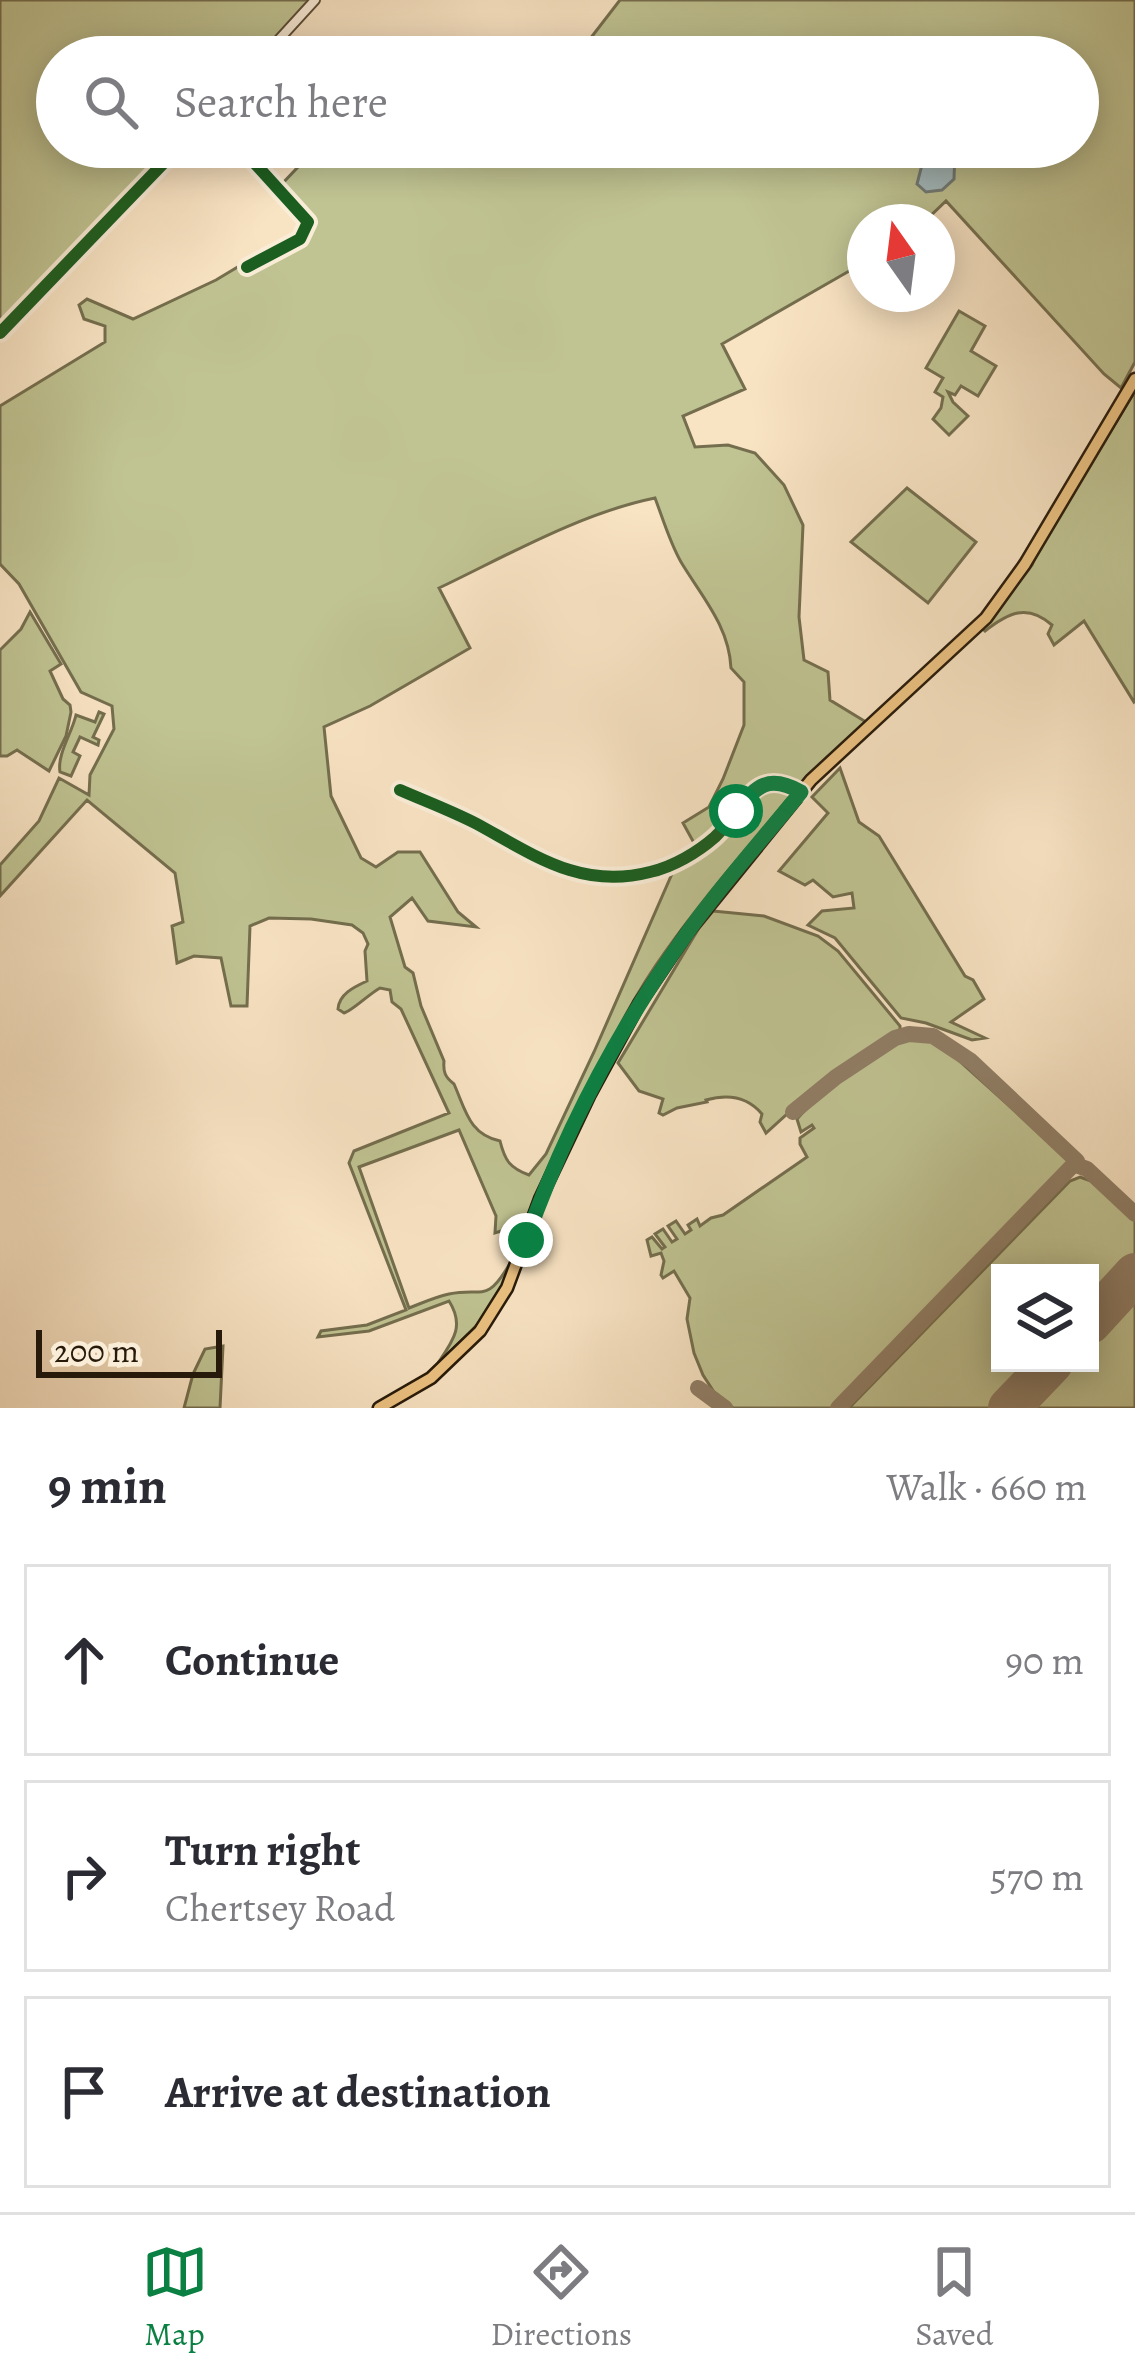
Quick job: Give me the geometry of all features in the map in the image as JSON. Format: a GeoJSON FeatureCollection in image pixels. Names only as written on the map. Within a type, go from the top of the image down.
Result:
{"type":"FeatureCollection","features":[{"type":"Feature","properties":{"kind":"main road"},"geometry":{"type":"LineString","coordinates":[[379,1408],[431,1378],[481,1331],[507,1288],[540,1199],[582,1110],[639,1004],[705,909],[811,780],[986,618],[1025,564],[1135,379]]}},
{"type":"Feature","properties":{"kind":"street"},"geometry":{"type":"LineString","coordinates":[[282,36],[315,0]]}},
{"type":"Feature","properties":{"kind":"street"},"geometry":{"type":"LineString","coordinates":[[0,333],[159,168]]}},
{"type":"Feature","properties":{"kind":"street"},"geometry":{"type":"LineString","coordinates":[[247,267],[300,239],[308,222],[259,168]]}},
{"type":"Feature","properties":{"kind":"street"},"geometry":{"type":"LineString","coordinates":[[400,790],[471,821],[548,864],[613,878],[652,872],[694,852],[717,835],[763,784],[774,782],[801,792]]}},
{"type":"Feature","properties":{"kind":"green space"},"geometry":{"type":"Polygon","coordinates":[[[0,0],[318,0],[281,36],[36,36],[36,168],[149,168],[0,323],[0,0]]]}},
{"type":"Feature","properties":{"kind":"green space"},"geometry":{"type":"Polygon","coordinates":[[[620,0],[1135,0],[1135,362],[1121,388],[955,211],[955,204],[847,204],[847,272],[722,344],[745,389],[683,416],[695,447],[728,445],[755,453],[784,485],[803,525],[799,617],[804,660],[828,672],[830,700],[866,722],[736,861],[653,969],[567,1128],[526,1223],[495,1233],[496,1216],[459,1130],[359,1167],[409,1308],[449,1294],[489,1289],[509,1265],[493,1306],[438,1363],[457,1326],[449,1301],[369,1331],[318,1337],[321,1331],[367,1325],[406,1310],[349,1163],[354,1151],[449,1113],[390,990],[380,988],[344,1013],[338,1009],[344,995],[367,981],[368,944],[363,933],[352,925],[311,919],[269,918],[250,926],[247,1006],[231,1006],[221,958],[194,956],[177,963],[172,926],[183,922],[175,873],[87,800],[0,896],[0,865],[39,821],[59,778],[89,795],[90,775],[114,729],[112,706],[81,692],[19,584],[0,564],[0,406],[105,342],[105,326],[84,319],[79,305],[87,299],[133,319],[216,280],[308,225],[281,185],[297,168],[1099,168],[1099,36],[592,36],[620,0]],[[655,498],[627,505],[544,537],[439,588],[470,648],[324,727],[331,796],[361,858],[376,867],[398,852],[420,852],[458,912],[476,927],[428,921],[412,898],[390,917],[445,1074],[470,1120],[481,1133],[500,1141],[509,1163],[529,1175],[546,1154],[675,867],[699,852],[683,823],[709,807],[744,725],[744,682],[731,668],[713,612],[677,555],[655,498]]]}},
{"type":"Feature","properties":{"kind":"green space"},"geometry":{"type":"Polygon","coordinates":[[[959,311],[985,326],[971,351],[996,366],[978,396],[961,386],[955,395],[948,392],[968,416],[949,435],[933,419],[941,408],[943,397],[935,392],[943,378],[926,368],[959,311]]]}},
{"type":"Feature","properties":{"kind":"green space"},"geometry":{"type":"Polygon","coordinates":[[[1135,391],[1134,702],[1084,621],[1054,645],[1048,634],[1052,625],[1026,612],[1002,619],[985,631],[982,628],[1032,565],[1135,391]]]}},
{"type":"Feature","properties":{"kind":"green space"},"geometry":{"type":"Polygon","coordinates":[[[907,488],[976,542],[928,603],[851,542],[907,488]]]}},
{"type":"Feature","properties":{"kind":"green space"},"geometry":{"type":"Polygon","coordinates":[[[30,612],[61,664],[50,671],[71,712],[66,736],[49,771],[17,750],[0,756],[0,650],[30,612]]]}},
{"type":"Feature","properties":{"kind":"green space"},"geometry":{"type":"Polygon","coordinates":[[[99,712],[104,714],[93,737],[98,745],[80,737],[73,752],[80,756],[71,776],[60,772],[76,715],[95,722],[99,712]]]}},
{"type":"Feature","properties":{"kind":"green space"},"geometry":{"type":"Polygon","coordinates":[[[840,768],[859,822],[879,836],[984,999],[951,1022],[985,1038],[972,1040],[901,1018],[835,938],[808,925],[822,911],[854,908],[852,893],[833,897],[813,880],[805,885],[779,871],[828,813],[812,797],[840,768]]]}},
{"type":"Feature","properties":{"kind":"green space"},"geometry":{"type":"Polygon","coordinates":[[[713,911],[764,916],[818,936],[838,951],[900,1026],[900,1033],[818,1086],[766,1133],[760,1122],[762,1114],[736,1098],[714,1098],[663,1115],[659,1113],[663,1099],[639,1091],[618,1063],[713,911]]]}},
{"type":"Feature","properties":{"kind":"green space"},"geometry":{"type":"Polygon","coordinates":[[[911,1039],[931,1041],[956,1058],[1067,1158],[1069,1165],[831,1408],[733,1408],[714,1392],[694,1353],[687,1319],[690,1298],[674,1271],[663,1278],[661,1253],[651,1256],[647,1240],[652,1237],[662,1249],[655,1234],[663,1229],[672,1242],[677,1239],[668,1226],[676,1221],[685,1234],[697,1219],[700,1226],[723,1215],[807,1157],[800,1138],[814,1128],[801,1132],[797,1119],[850,1073],[882,1051],[911,1039]]]}},
{"type":"Feature","properties":{"kind":"green space"},"geometry":{"type":"Polygon","coordinates":[[[1080,1177],[1091,1181],[1135,1221],[1135,1259],[1099,1297],[1099,1264],[991,1264],[991,1372],[1028,1372],[994,1408],[849,1408],[1070,1181],[1080,1177]]]}},
{"type":"Feature","properties":{"kind":"green space"},"geometry":{"type":"Polygon","coordinates":[[[1135,1295],[1135,1408],[1027,1408],[1061,1372],[1099,1372],[1099,1333],[1135,1295]]]}},
{"type":"Feature","properties":{"kind":"green space"},"geometry":{"type":"Polygon","coordinates":[[[223,1346],[220,1408],[184,1408],[205,1349],[223,1346]]]}},
{"type":"Feature","properties":{"kind":"water"},"geometry":{"type":"Polygon","coordinates":[[[921,168],[954,168],[954,179],[942,190],[926,192],[917,184],[921,168]]]}},
{"type":"Feature","properties":{"kind":"taxiway"},"geometry":{"type":"LineString","coordinates":[[793,1112],[895,1038],[933,1036],[971,1061],[1077,1161],[838,1408]]}},
{"type":"Feature","properties":{"kind":"taxiway"},"geometry":{"type":"LineString","coordinates":[[1076,1165],[1087,1169],[1135,1214]]}},
{"type":"Feature","properties":{"kind":"taxiway"},"geometry":{"type":"LineString","coordinates":[[698,1388],[725,1408]]}},
{"type":"Feature","properties":{"kind":"runway"},"geometry":{"type":"LineString","coordinates":[[1099,1313],[1135,1274]]}},
{"type":"Feature","properties":{"kind":"runway"},"geometry":{"type":"LineString","coordinates":[[1009,1408],[1043,1372]]}},
{"type":"Feature","properties":{"kind":"cycle path"},"geometry":{"type":"LineString","coordinates":[[0,333],[159,168]]}},
{"type":"Feature","properties":{"kind":"cycle path"},"geometry":{"type":"LineString","coordinates":[[247,267],[300,239],[308,222],[259,168]]}},
{"type":"Feature","properties":{"kind":"cycle path"},"geometry":{"type":"LineString","coordinates":[[400,790],[468,819],[539,858],[602,876],[650,872],[685,858],[715,837],[760,786],[785,784],[801,792]]}},
{"type":"Feature","properties":{"kind":"route"},"geometry":{"type":"LineString","coordinates":[[526,1240],[568,1140],[639,1004],[686,933],[801,792],[774,782],[763,784],[736,811]]}}]}
